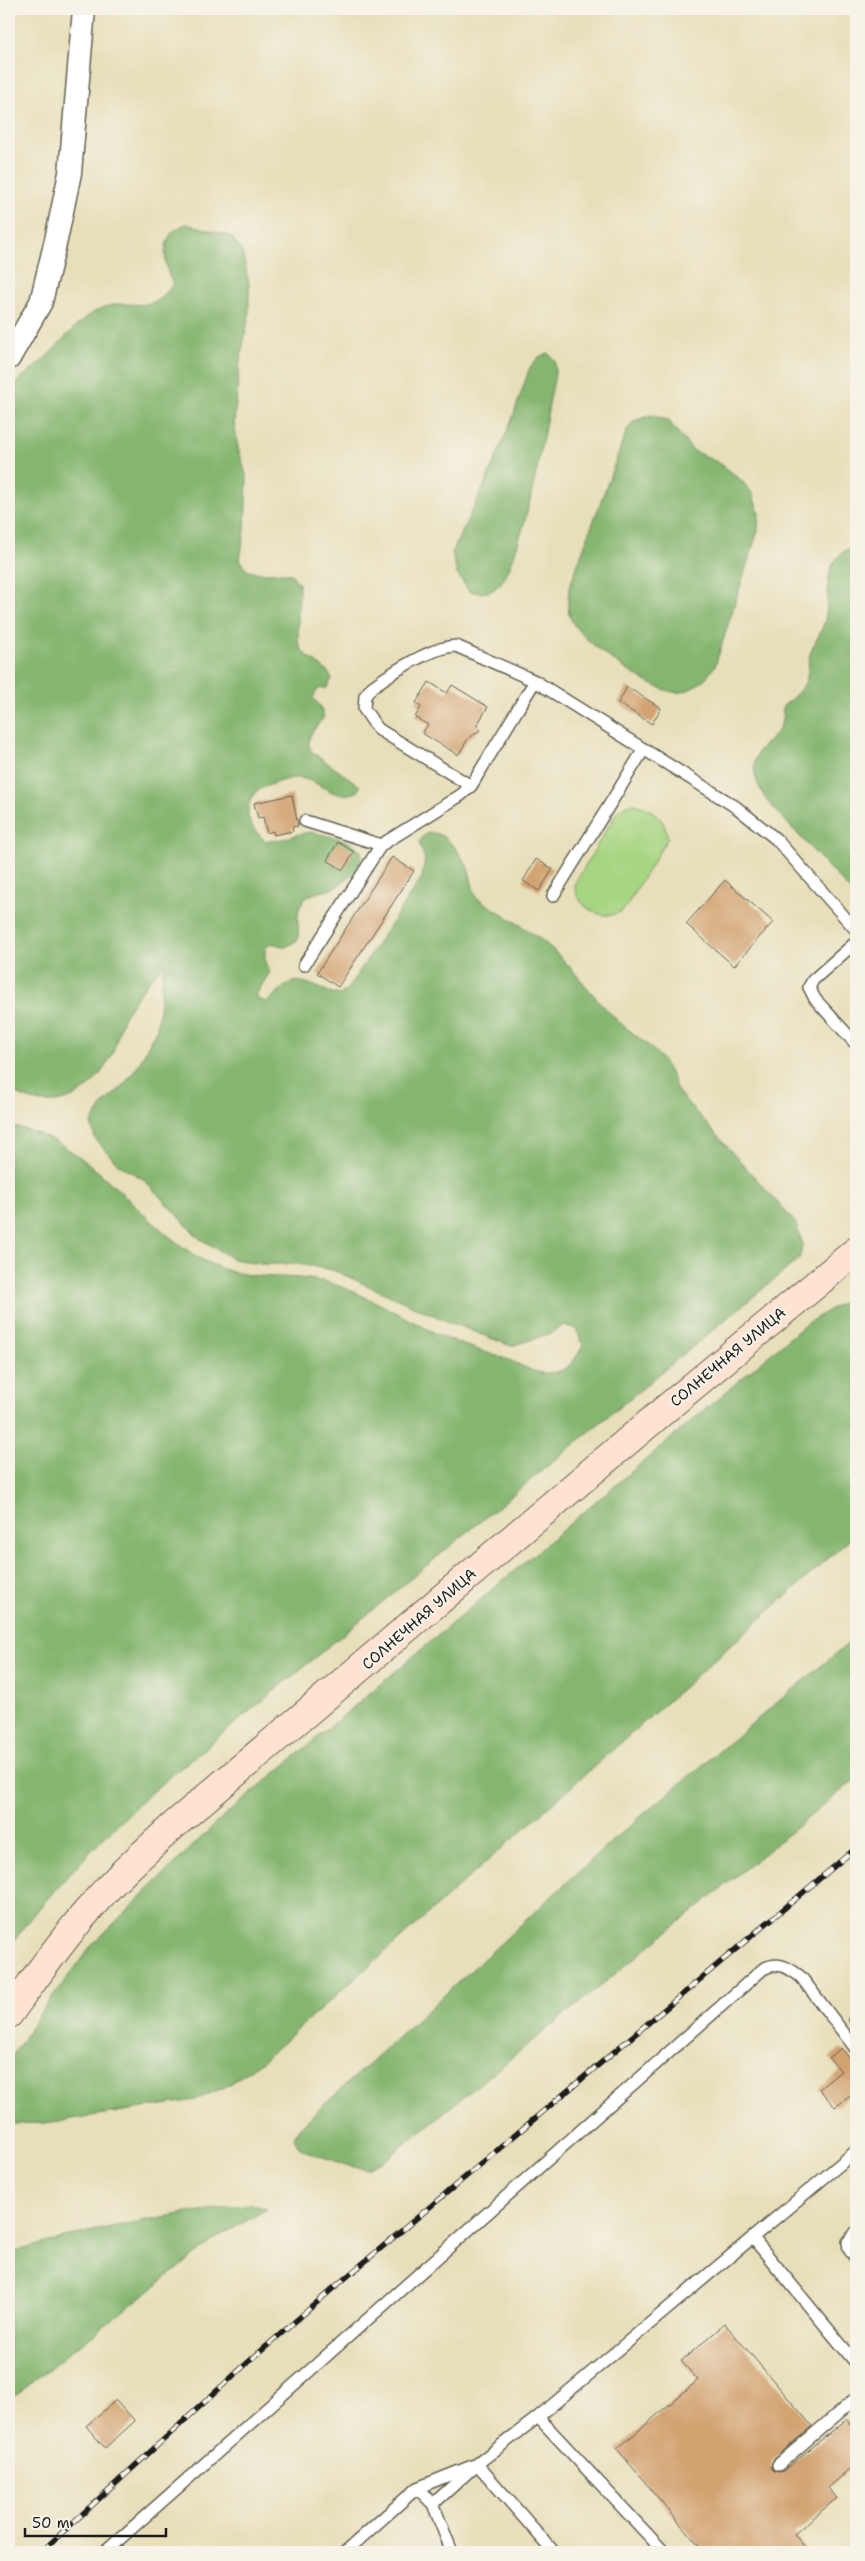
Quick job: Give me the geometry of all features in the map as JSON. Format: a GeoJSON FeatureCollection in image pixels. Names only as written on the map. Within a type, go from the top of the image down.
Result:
{"type":"FeatureCollection","features":[{"type":"Feature","properties":{"kind":"street"},"geometry":{"type":"LineString","coordinates":[[9,358],[41,302],[56,240],[70,173],[84,9]]}},
{"type":"Feature","properties":{"kind":"street","name":"СОЛНЕЧНАЯ УЛИЦА"},"geometry":{"type":"LineString","coordinates":[[9,2014],[57,1947],[91,1907],[126,1870],[174,1825],[662,1412],[856,1251]]}},
{"type":"Feature","properties":{"kind":"lane"},"geometry":{"type":"LineString","coordinates":[[471,786],[378,729],[364,709],[368,692],[377,684],[433,651],[448,647],[456,646],[536,681],[758,822],[856,930]]}},
{"type":"Feature","properties":{"kind":"lane"},"geometry":{"type":"LineString","coordinates":[[304,965],[381,845],[461,795],[471,786],[536,681]]}},
{"type":"Feature","properties":{"kind":"lane"},"geometry":{"type":"LineString","coordinates":[[553,896],[644,749]]}},
{"type":"Feature","properties":{"kind":"lane"},"geometry":{"type":"LineString","coordinates":[[306,822],[381,845]]}},
{"type":"Feature","properties":{"kind":"lane"},"geometry":{"type":"LineString","coordinates":[[856,942],[813,980],[809,987],[815,999],[856,1044]]}},
{"type":"Feature","properties":{"kind":"lane"},"geometry":{"type":"LineString","coordinates":[[105,2552],[763,1969],[770,1965],[779,1964],[790,1968],[801,1977],[856,2049]]}},
{"type":"Feature","properties":{"kind":"lane"},"geometry":{"type":"LineString","coordinates":[[433,2504],[477,2464],[538,2417],[856,2151]]}},
{"type":"Feature","properties":{"kind":"lane"},"geometry":{"type":"LineString","coordinates":[[856,2232],[848,2242],[849,2248],[856,2259]]}},
{"type":"Feature","properties":{"kind":"lane"},"geometry":{"type":"LineString","coordinates":[[753,2238],[856,2363]]}},
{"type":"Feature","properties":{"kind":"lane"},"geometry":{"type":"LineString","coordinates":[[778,2465],[856,2398]]}},
{"type":"Feature","properties":{"kind":"lane"},"geometry":{"type":"LineString","coordinates":[[538,2417],[664,2552]]}},
{"type":"Feature","properties":{"kind":"lane"},"geometry":{"type":"LineString","coordinates":[[345,2552],[418,2488],[477,2464]]}},
{"type":"Feature","properties":{"kind":"lane"},"geometry":{"type":"LineString","coordinates":[[477,2464],[554,2552]]}},
{"type":"Feature","properties":{"kind":"lane"},"geometry":{"type":"LineString","coordinates":[[418,2488],[433,2504],[452,2552]]}},
{"type":"Feature","properties":{"kind":"green space"},"geometry":{"type":"Polygon","coordinates":[[[186,224],[231,236],[242,251],[249,283],[249,316],[240,360],[234,423],[238,448],[247,478],[245,529],[240,559],[246,570],[291,574],[299,584],[298,642],[303,652],[328,672],[332,679],[327,688],[318,689],[313,698],[320,706],[324,717],[309,738],[310,747],[312,752],[360,786],[357,792],[341,794],[334,793],[308,780],[296,778],[285,780],[257,791],[249,804],[249,820],[265,841],[312,832],[347,841],[359,849],[362,855],[356,870],[347,879],[332,889],[316,893],[304,900],[298,914],[298,940],[286,947],[271,943],[265,949],[265,962],[270,972],[257,993],[257,999],[267,1002],[285,986],[293,982],[306,983],[340,995],[348,988],[422,877],[425,859],[419,843],[425,835],[432,833],[439,835],[447,840],[461,855],[469,871],[476,897],[525,928],[552,949],[614,1017],[652,1048],[666,1066],[677,1091],[795,1222],[803,1244],[799,1259],[148,1795],[57,1887],[9,1948],[9,1126],[38,1134],[64,1147],[111,1183],[179,1244],[203,1260],[221,1268],[255,1276],[322,1281],[339,1286],[448,1339],[540,1373],[558,1372],[564,1369],[573,1362],[583,1345],[576,1329],[564,1325],[552,1333],[511,1346],[449,1322],[333,1270],[298,1264],[260,1264],[233,1259],[199,1238],[143,1179],[118,1164],[95,1139],[91,1123],[104,1103],[123,1086],[140,1062],[157,1028],[164,964],[148,982],[126,1013],[111,1056],[102,1071],[81,1093],[68,1099],[40,1102],[9,1089],[9,389],[90,314],[109,306],[120,304],[146,304],[164,295],[173,284],[166,265],[166,245],[173,232],[186,224]]]}},
{"type":"Feature","properties":{"kind":"green space"},"geometry":{"type":"Polygon","coordinates":[[[548,353],[555,361],[555,374],[534,485],[516,550],[508,572],[497,587],[486,592],[469,591],[457,574],[452,552],[486,482],[514,414],[530,367],[539,357],[548,353]]]}},
{"type":"Feature","properties":{"kind":"green space"},"geometry":{"type":"Polygon","coordinates":[[[651,415],[668,420],[692,450],[721,464],[741,480],[752,493],[759,513],[758,530],[715,666],[701,682],[682,692],[671,692],[657,687],[607,656],[581,634],[574,625],[568,607],[569,588],[627,430],[634,421],[651,415]]]}},
{"type":"Feature","properties":{"kind":"green space"},"geometry":{"type":"Polygon","coordinates":[[[856,543],[856,897],[767,801],[757,782],[754,769],[756,755],[780,727],[783,706],[798,693],[806,681],[810,654],[825,620],[829,574],[832,566],[837,558],[856,543]]]}},
{"type":"Feature","properties":{"kind":"green space"},"geometry":{"type":"Polygon","coordinates":[[[633,804],[652,811],[661,820],[667,832],[667,839],[625,908],[618,913],[610,915],[601,914],[585,906],[576,892],[575,883],[617,812],[626,805],[633,804]]]}},
{"type":"Feature","properties":{"kind":"green space"},"geometry":{"type":"Polygon","coordinates":[[[856,1298],[856,1534],[260,2063],[227,2086],[195,2100],[46,2123],[9,2124],[9,2061],[39,2015],[91,1946],[215,1824],[806,1324],[837,1305],[856,1298]]]}},
{"type":"Feature","properties":{"kind":"green space"},"geometry":{"type":"Polygon","coordinates":[[[856,1637],[856,1779],[384,2161],[367,2169],[349,2166],[303,2150],[297,2145],[294,2136],[299,2128],[621,1833],[856,1637]]]}},
{"type":"Feature","properties":{"kind":"green space"},"geometry":{"type":"Polygon","coordinates":[[[251,2204],[267,2209],[218,2237],[9,2400],[9,2254],[68,2237],[128,2223],[251,2204]]]}},
{"type":"Feature","properties":{"kind":"building"},"geometry":{"type":"Polygon","coordinates":[[[429,682],[447,693],[452,685],[488,707],[477,725],[480,730],[468,739],[458,755],[422,733],[428,725],[415,717],[421,707],[416,703],[429,682]]]}},
{"type":"Feature","properties":{"kind":"building"},"geometry":{"type":"Polygon","coordinates":[[[627,687],[661,708],[652,724],[618,703],[627,687]]]}},
{"type":"Feature","properties":{"kind":"building"},"geometry":{"type":"Polygon","coordinates":[[[292,795],[298,826],[292,827],[293,831],[274,835],[273,831],[267,833],[263,817],[258,818],[254,803],[292,795]]]}},
{"type":"Feature","properties":{"kind":"building"},"geometry":{"type":"Polygon","coordinates":[[[338,842],[354,852],[343,870],[327,860],[338,842]]]}},
{"type":"Feature","properties":{"kind":"building"},"geometry":{"type":"Polygon","coordinates":[[[392,857],[414,871],[338,987],[317,973],[392,857]]]}},
{"type":"Feature","properties":{"kind":"building"},"geometry":{"type":"Polygon","coordinates":[[[536,859],[553,869],[539,891],[523,881],[536,859]]]}},
{"type":"Feature","properties":{"kind":"building"},"geometry":{"type":"Polygon","coordinates":[[[725,880],[773,922],[734,966],[686,924],[725,880]]]}},
{"type":"Feature","properties":{"kind":"building"},"geometry":{"type":"Polygon","coordinates":[[[841,2048],[853,2062],[856,2059],[856,2092],[835,2107],[819,2089],[841,2071],[829,2058],[841,2048]]]}},
{"type":"Feature","properties":{"kind":"building"},"geometry":{"type":"Polygon","coordinates":[[[725,2324],[812,2426],[773,2460],[771,2466],[773,2470],[783,2471],[847,2419],[856,2430],[856,2464],[828,2488],[837,2498],[794,2534],[809,2552],[704,2552],[617,2449],[698,2380],[681,2361],[725,2324]]]}},
{"type":"Feature","properties":{"kind":"building"},"geometry":{"type":"Polygon","coordinates":[[[116,2400],[135,2421],[105,2448],[86,2426],[116,2400]]]}},
{"type":"Feature","properties":{"kind":"railway"},"geometry":{"type":"LineString","coordinates":[[41,2552],[245,2365],[330,2291],[856,1848]]}}]}
